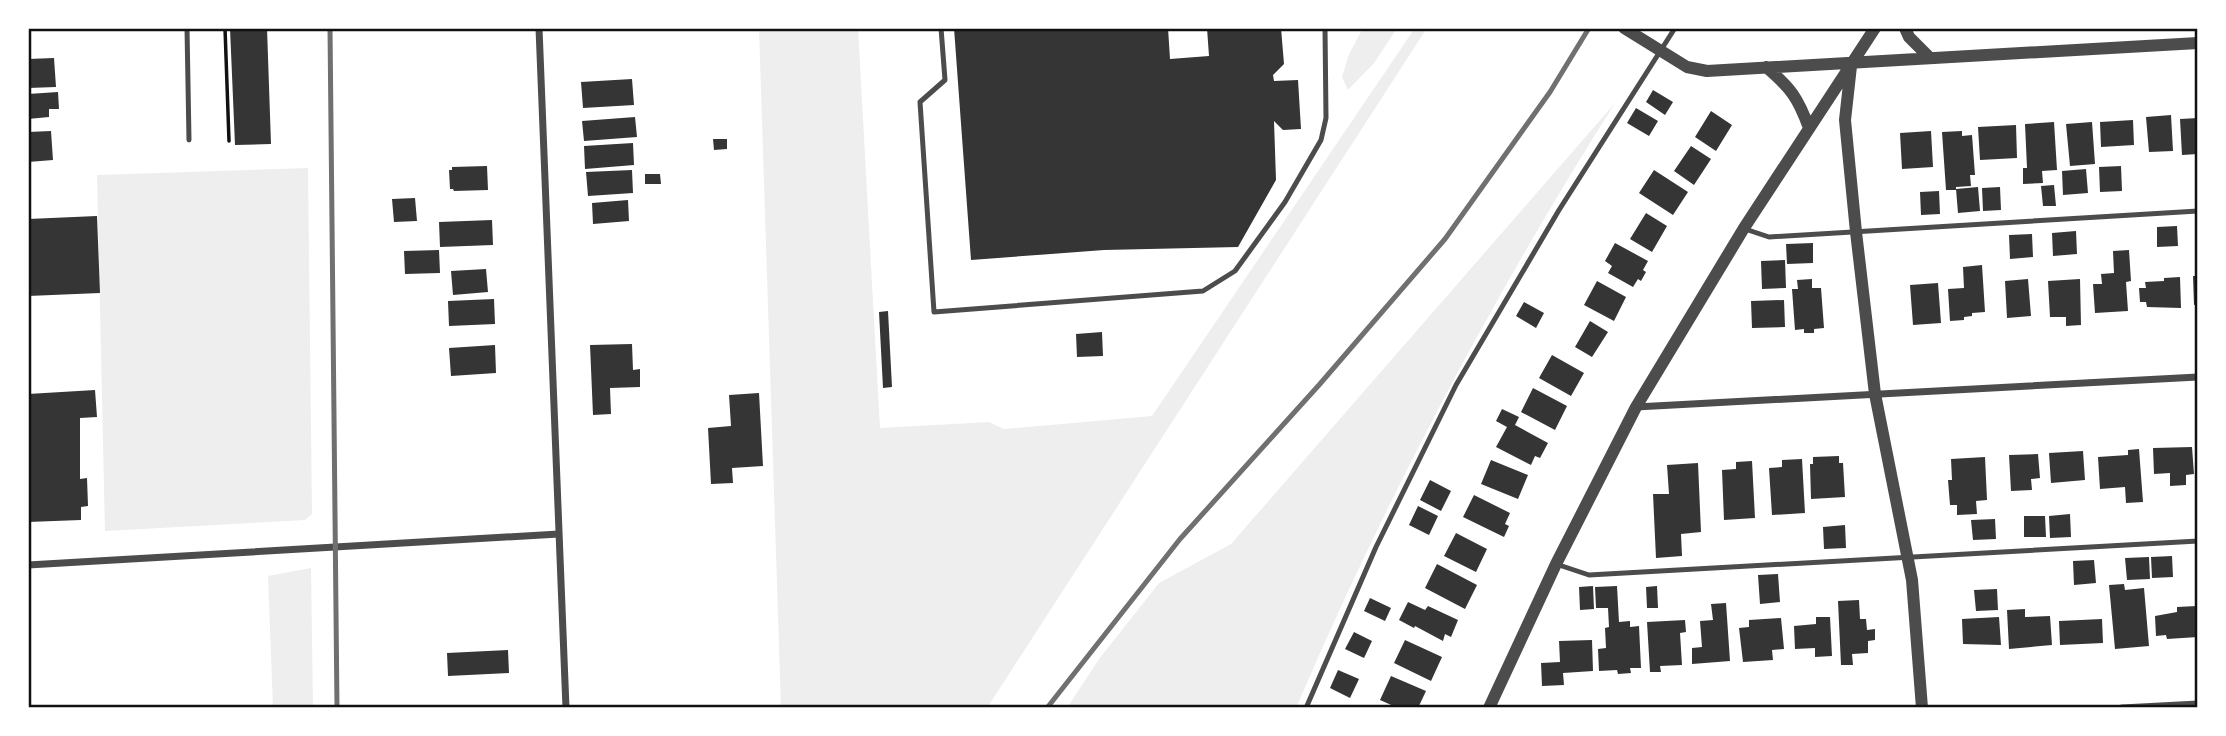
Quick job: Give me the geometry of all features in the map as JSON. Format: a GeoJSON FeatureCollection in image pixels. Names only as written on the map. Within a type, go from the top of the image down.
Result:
{"type":"FeatureCollection","features":[{"type":"Feature","properties":{"kind":"street"},"geometry":{"type":"LineString","coordinates":[[539,28],[565,708]]}},
{"type":"Feature","properties":{"kind":"street"},"geometry":{"type":"LineString","coordinates":[[1624,28],[1687,67],[1707,71],[2198,43]]}},
{"type":"Feature","properties":{"kind":"street"},"geometry":{"type":"LineString","coordinates":[[1489,708],[1556,564],[1636,407],[1744,228],[1875,28]]}},
{"type":"Feature","properties":{"kind":"street"},"geometry":{"type":"LineString","coordinates":[[1905,28],[1909,37],[1930,58]]}},
{"type":"Feature","properties":{"kind":"street"},"geometry":{"type":"LineString","coordinates":[[1851,62],[1845,120],[1856,232],[1875,394],[1912,580],[1922,708]]}},
{"type":"Feature","properties":{"kind":"street"},"geometry":{"type":"LineString","coordinates":[[1766,67],[1789,86],[1801,106],[1809,128]]}},
{"type":"Feature","properties":{"kind":"street"},"geometry":{"type":"LineString","coordinates":[[1636,407],[2198,377]]}},
{"type":"Feature","properties":{"kind":"street"},"geometry":{"type":"LineString","coordinates":[[28,565],[559,534]]}},
{"type":"Feature","properties":{"kind":"street"},"geometry":{"type":"LineString","coordinates":[[2122,708],[2198,704]]}},
{"type":"Feature","properties":{"kind":"lane"},"geometry":{"type":"LineString","coordinates":[[187,28],[189,140]]}},
{"type":"Feature","properties":{"kind":"lane"},"geometry":{"type":"LineString","coordinates":[[941,28],[945,80],[920,102],[934,312],[1203,292],[1235,271],[1285,202],[1321,140],[1325,118],[1325,28]]}},
{"type":"Feature","properties":{"kind":"lane"},"geometry":{"type":"LineString","coordinates":[[1306,708],[1376,547],[1456,385],[1559,210],[1675,28]]}},
{"type":"Feature","properties":{"kind":"lane"},"geometry":{"type":"LineString","coordinates":[[1744,228],[1769,237],[2198,211]]}},
{"type":"Feature","properties":{"kind":"lane"},"geometry":{"type":"LineString","coordinates":[[1556,564],[1588,575],[2198,541]]}},
{"type":"Feature","properties":{"kind":"path"},"geometry":{"type":"LineString","coordinates":[[225,28],[229,141]]}},
{"type":"Feature","properties":{"kind":"shaded area"},"geometry":{"type":"Polygon","coordinates":[[[759,28],[858,28],[880,428],[989,422],[1004,429],[1152,416],[1415,28],[1427,28],[987,708],[781,708],[759,28]]]}},
{"type":"Feature","properties":{"kind":"shaded area"},"geometry":{"type":"Polygon","coordinates":[[[1363,28],[1397,28],[1375,62],[1348,90],[1342,77],[1349,54],[1363,28]]]}},
{"type":"Feature","properties":{"kind":"shaded area"},"geometry":{"type":"Polygon","coordinates":[[[1615,103],[1526,249],[1444,399],[1367,552],[1296,708],[1067,708],[1099,659],[1159,583],[1231,544],[1615,103]]]}},
{"type":"Feature","properties":{"kind":"shaded area"},"geometry":{"type":"Polygon","coordinates":[[[308,168],[312,514],[305,520],[105,531],[97,175],[308,168]]]}},
{"type":"Feature","properties":{"kind":"shaded area"},"geometry":{"type":"Polygon","coordinates":[[[311,568],[313,708],[273,708],[268,576],[311,568]]]}},
{"type":"Feature","properties":{"kind":"building"},"geometry":{"type":"Polygon","coordinates":[[[230,28],[267,28],[271,144],[235,145],[230,28]]]}},
{"type":"Feature","properties":{"kind":"building"},"geometry":{"type":"Polygon","coordinates":[[[954,28],[1168,28],[1170,59],[1209,56],[1207,28],[1281,28],[1284,64],[1273,75],[1274,81],[1298,80],[1301,129],[1283,130],[1274,121],[1276,180],[1238,247],[1104,250],[971,260],[954,28]]]}},
{"type":"Feature","properties":{"kind":"building"},"geometry":{"type":"Polygon","coordinates":[[[54,58],[56,87],[28,88],[28,59],[54,58]]]}},
{"type":"Feature","properties":{"kind":"building"},"geometry":{"type":"Polygon","coordinates":[[[632,79],[634,105],[583,108],[581,82],[632,79]]]}},
{"type":"Feature","properties":{"kind":"building"},"geometry":{"type":"Polygon","coordinates":[[[1653,90],[1673,102],[1665,115],[1646,102],[1653,90]]]}},
{"type":"Feature","properties":{"kind":"building"},"geometry":{"type":"Polygon","coordinates":[[[58,92],[59,109],[49,109],[49,117],[28,119],[28,94],[58,92]]]}},
{"type":"Feature","properties":{"kind":"building"},"geometry":{"type":"Polygon","coordinates":[[[1636,108],[1658,121],[1649,136],[1627,123],[1636,108]]]}},
{"type":"Feature","properties":{"kind":"building"},"geometry":{"type":"Polygon","coordinates":[[[1711,111],[1732,125],[1716,151],[1695,137],[1711,111]]]}},
{"type":"Feature","properties":{"kind":"building"},"geometry":{"type":"Polygon","coordinates":[[[2171,115],[2173,151],[2149,152],[2146,117],[2171,115]]]}},
{"type":"Feature","properties":{"kind":"building"},"geometry":{"type":"Polygon","coordinates":[[[635,117],[637,137],[584,141],[582,121],[635,117]]]}},
{"type":"Feature","properties":{"kind":"building"},"geometry":{"type":"Polygon","coordinates":[[[2198,118],[2198,154],[2182,155],[2180,119],[2198,118]]]}},
{"type":"Feature","properties":{"kind":"building"},"geometry":{"type":"Polygon","coordinates":[[[2133,120],[2134,145],[2101,147],[2100,122],[2133,120]]]}},
{"type":"Feature","properties":{"kind":"building"},"geometry":{"type":"Polygon","coordinates":[[[2054,122],[2057,170],[2042,171],[2043,183],[2023,184],[2023,168],[2027,168],[2025,124],[2054,122]]]}},
{"type":"Feature","properties":{"kind":"building"},"geometry":{"type":"Polygon","coordinates":[[[2092,122],[2095,164],[2070,166],[2066,124],[2092,122]]]}},
{"type":"Feature","properties":{"kind":"building"},"geometry":{"type":"Polygon","coordinates":[[[2016,125],[2017,158],[1980,160],[1978,127],[2016,125]]]}},
{"type":"Feature","properties":{"kind":"building"},"geometry":{"type":"Polygon","coordinates":[[[51,131],[53,160],[28,162],[28,132],[51,131]]]}},
{"type":"Feature","properties":{"kind":"building"},"geometry":{"type":"Polygon","coordinates":[[[1931,131],[1933,167],[1902,169],[1900,133],[1931,131]]]}},
{"type":"Feature","properties":{"kind":"building"},"geometry":{"type":"Polygon","coordinates":[[[1962,131],[1962,136],[1972,135],[1975,175],[1970,175],[1971,186],[1946,190],[1942,132],[1962,131]]]}},
{"type":"Feature","properties":{"kind":"building"},"geometry":{"type":"Polygon","coordinates":[[[713,139],[727,139],[727,149],[714,150],[713,139]]]}},
{"type":"Feature","properties":{"kind":"building"},"geometry":{"type":"Polygon","coordinates":[[[633,143],[634,165],[585,169],[584,146],[633,143]]]}},
{"type":"Feature","properties":{"kind":"building"},"geometry":{"type":"Polygon","coordinates":[[[1691,146],[1711,159],[1694,185],[1674,171],[1691,146]]]}},
{"type":"Feature","properties":{"kind":"building"},"geometry":{"type":"Polygon","coordinates":[[[487,166],[488,190],[450,189],[449,170],[452,170],[452,167],[487,166]]]}},
{"type":"Feature","properties":{"kind":"building"},"geometry":{"type":"Polygon","coordinates":[[[2121,166],[2122,191],[2100,192],[2099,167],[2121,166]]]}},
{"type":"Feature","properties":{"kind":"building"},"geometry":{"type":"Polygon","coordinates":[[[2086,169],[2088,193],[2063,195],[2062,171],[2086,169]]]}},
{"type":"Feature","properties":{"kind":"building"},"geometry":{"type":"Polygon","coordinates":[[[632,170],[633,193],[588,196],[586,172],[632,170]]]}},
{"type":"Feature","properties":{"kind":"building"},"geometry":{"type":"Polygon","coordinates":[[[1654,170],[1688,192],[1673,215],[1639,193],[1654,170]]]}},
{"type":"Feature","properties":{"kind":"building"},"geometry":{"type":"Polygon","coordinates":[[[645,174],[660,174],[661,184],[645,184],[645,174]]]}},
{"type":"Feature","properties":{"kind":"building"},"geometry":{"type":"Polygon","coordinates":[[[2054,185],[2056,206],[2043,206],[2041,186],[2054,185]]]}},
{"type":"Feature","properties":{"kind":"building"},"geometry":{"type":"Polygon","coordinates":[[[1978,187],[1980,211],[1958,213],[1956,189],[1978,187]]]}},
{"type":"Feature","properties":{"kind":"building"},"geometry":{"type":"Polygon","coordinates":[[[2000,187],[2001,210],[1983,211],[1982,188],[2000,187]]]}},
{"type":"Feature","properties":{"kind":"building"},"geometry":{"type":"Polygon","coordinates":[[[1939,191],[1940,214],[1921,215],[1920,192],[1939,191]]]}},
{"type":"Feature","properties":{"kind":"building"},"geometry":{"type":"Polygon","coordinates":[[[415,198],[417,221],[394,222],[392,199],[415,198]]]}},
{"type":"Feature","properties":{"kind":"building"},"geometry":{"type":"Polygon","coordinates":[[[628,200],[629,221],[593,224],[592,203],[628,200]]]}},
{"type":"Feature","properties":{"kind":"building"},"geometry":{"type":"Polygon","coordinates":[[[1646,213],[1667,226],[1652,252],[1630,239],[1646,213]]]}},
{"type":"Feature","properties":{"kind":"building"},"geometry":{"type":"Polygon","coordinates":[[[97,216],[100,293],[28,296],[28,219],[97,216]]]}},
{"type":"Feature","properties":{"kind":"building"},"geometry":{"type":"Polygon","coordinates":[[[492,220],[493,245],[440,247],[439,222],[492,220]]]}},
{"type":"Feature","properties":{"kind":"building"},"geometry":{"type":"Polygon","coordinates":[[[2177,226],[2178,246],[2157,247],[2157,227],[2177,226]]]}},
{"type":"Feature","properties":{"kind":"building"},"geometry":{"type":"Polygon","coordinates":[[[2076,231],[2077,254],[2053,256],[2052,233],[2076,231]]]}},
{"type":"Feature","properties":{"kind":"building"},"geometry":{"type":"Polygon","coordinates":[[[2032,234],[2033,257],[2010,259],[2009,235],[2032,234]]]}},
{"type":"Feature","properties":{"kind":"building"},"geometry":{"type":"Polygon","coordinates":[[[1615,243],[1648,261],[1641,281],[1638,279],[1633,287],[1608,273],[1612,266],[1605,261],[1615,243]]]}},
{"type":"Feature","properties":{"kind":"building"},"geometry":{"type":"Polygon","coordinates":[[[1813,243],[1813,263],[1787,264],[1786,244],[1813,243]]]}},
{"type":"Feature","properties":{"kind":"building"},"geometry":{"type":"Polygon","coordinates":[[[439,250],[440,273],[405,274],[404,251],[439,250]]]}},
{"type":"Feature","properties":{"kind":"building"},"geometry":{"type":"Polygon","coordinates":[[[2129,250],[2131,281],[2126,282],[2128,311],[2095,313],[2093,284],[2102,284],[2101,274],[2114,273],[2113,251],[2129,250]]]}},
{"type":"Feature","properties":{"kind":"building"},"geometry":{"type":"Polygon","coordinates":[[[1785,260],[1786,288],[1762,289],[1761,261],[1785,260]]]}},
{"type":"Feature","properties":{"kind":"building"},"geometry":{"type":"Polygon","coordinates":[[[1982,265],[1985,312],[1972,313],[1972,316],[1964,317],[1964,320],[1950,321],[1948,289],[1964,288],[1963,267],[1982,265]]]}},
{"type":"Feature","properties":{"kind":"building"},"geometry":{"type":"Polygon","coordinates":[[[486,269],[488,292],[453,295],[451,271],[486,269]]]}},
{"type":"Feature","properties":{"kind":"building"},"geometry":{"type":"Polygon","coordinates":[[[2193,276],[2198,276],[2198,304],[2194,305],[2193,276]]]}},
{"type":"Feature","properties":{"kind":"building"},"geometry":{"type":"Polygon","coordinates":[[[2180,277],[2181,308],[2147,307],[2146,302],[2140,302],[2139,288],[2146,288],[2145,282],[2180,277]]]}},
{"type":"Feature","properties":{"kind":"building"},"geometry":{"type":"Polygon","coordinates":[[[1812,279],[1812,288],[1821,288],[1824,328],[1814,329],[1814,333],[1804,333],[1804,329],[1795,330],[1792,289],[1798,289],[1797,280],[1812,279]]]}},
{"type":"Feature","properties":{"kind":"building"},"geometry":{"type":"Polygon","coordinates":[[[2028,279],[2031,316],[2007,318],[2005,281],[2028,279]]]}},
{"type":"Feature","properties":{"kind":"building"},"geometry":{"type":"Polygon","coordinates":[[[2080,279],[2081,325],[2066,326],[2066,317],[2050,317],[2048,281],[2080,279]]]}},
{"type":"Feature","properties":{"kind":"building"},"geometry":{"type":"Polygon","coordinates":[[[1597,281],[1626,297],[1614,321],[1584,305],[1597,281]]]}},
{"type":"Feature","properties":{"kind":"building"},"geometry":{"type":"Polygon","coordinates":[[[1938,283],[1941,323],[1913,325],[1910,285],[1938,283]]]}},
{"type":"Feature","properties":{"kind":"building"},"geometry":{"type":"Polygon","coordinates":[[[494,299],[495,324],[449,326],[448,301],[494,299]]]}},
{"type":"Feature","properties":{"kind":"building"},"geometry":{"type":"Polygon","coordinates":[[[1784,300],[1785,327],[1752,328],[1751,301],[1784,300]]]}},
{"type":"Feature","properties":{"kind":"building"},"geometry":{"type":"Polygon","coordinates":[[[1524,302],[1544,313],[1536,328],[1516,316],[1524,302]]]}},
{"type":"Feature","properties":{"kind":"building"},"geometry":{"type":"Polygon","coordinates":[[[888,311],[892,387],[883,388],[879,312],[888,311]]]}},
{"type":"Feature","properties":{"kind":"building"},"geometry":{"type":"Polygon","coordinates":[[[1590,321],[1608,332],[1592,357],[1575,347],[1590,321]]]}},
{"type":"Feature","properties":{"kind":"building"},"geometry":{"type":"Polygon","coordinates":[[[1102,332],[1103,356],[1077,357],[1076,334],[1102,332]]]}},
{"type":"Feature","properties":{"kind":"building"},"geometry":{"type":"Polygon","coordinates":[[[632,344],[633,370],[640,369],[640,387],[610,388],[611,414],[593,415],[590,345],[632,344]]]}},
{"type":"Feature","properties":{"kind":"building"},"geometry":{"type":"Polygon","coordinates":[[[495,345],[496,373],[451,376],[449,348],[495,345]]]}},
{"type":"Feature","properties":{"kind":"building"},"geometry":{"type":"Polygon","coordinates":[[[1552,355],[1584,373],[1571,396],[1539,378],[1552,355]]]}},
{"type":"Feature","properties":{"kind":"building"},"geometry":{"type":"Polygon","coordinates":[[[1533,388],[1567,406],[1555,430],[1521,412],[1533,388]]]}},
{"type":"Feature","properties":{"kind":"building"},"geometry":{"type":"Polygon","coordinates":[[[95,390],[97,417],[80,418],[80,479],[87,478],[88,506],[81,507],[81,520],[28,522],[28,394],[95,390]]]}},
{"type":"Feature","properties":{"kind":"building"},"geometry":{"type":"Polygon","coordinates":[[[759,393],[763,466],[732,468],[733,483],[711,484],[708,428],[731,426],[729,395],[759,393]]]}},
{"type":"Feature","properties":{"kind":"building"},"geometry":{"type":"Polygon","coordinates":[[[1502,409],[1519,417],[1515,425],[1548,443],[1540,458],[1535,456],[1531,465],[1496,447],[1507,427],[1496,421],[1502,409]]]}},
{"type":"Feature","properties":{"kind":"building"},"geometry":{"type":"Polygon","coordinates":[[[2192,447],[2194,474],[2186,475],[2186,485],[2170,486],[2170,473],[2154,474],[2153,448],[2192,447]]]}},
{"type":"Feature","properties":{"kind":"building"},"geometry":{"type":"Polygon","coordinates":[[[2139,449],[2143,502],[2126,503],[2125,487],[2100,489],[2098,457],[2128,455],[2128,450],[2139,449]]]}},
{"type":"Feature","properties":{"kind":"building"},"geometry":{"type":"Polygon","coordinates":[[[2083,451],[2085,480],[2051,483],[2049,453],[2083,451]]]}},
{"type":"Feature","properties":{"kind":"building"},"geometry":{"type":"Polygon","coordinates":[[[2038,454],[2040,478],[2031,479],[2032,490],[2011,491],[2009,455],[2038,454]]]}},
{"type":"Feature","properties":{"kind":"building"},"geometry":{"type":"Polygon","coordinates":[[[1839,456],[1839,463],[1843,463],[1845,497],[1811,499],[1810,464],[1813,464],[1813,457],[1839,456]]]}},
{"type":"Feature","properties":{"kind":"building"},"geometry":{"type":"Polygon","coordinates":[[[1985,457],[1987,500],[1976,501],[1977,514],[1957,515],[1957,505],[1950,505],[1948,480],[1952,480],[1951,459],[1985,457]]]}},
{"type":"Feature","properties":{"kind":"building"},"geometry":{"type":"Polygon","coordinates":[[[1802,459],[1805,513],[1772,515],[1769,468],[1782,467],[1782,460],[1802,459]]]}},
{"type":"Feature","properties":{"kind":"building"},"geometry":{"type":"Polygon","coordinates":[[[1491,460],[1528,475],[1518,499],[1481,484],[1491,460]]]}},
{"type":"Feature","properties":{"kind":"building"},"geometry":{"type":"Polygon","coordinates":[[[1752,461],[1755,518],[1724,520],[1722,470],[1736,469],[1736,462],[1752,461]]]}},
{"type":"Feature","properties":{"kind":"building"},"geometry":{"type":"Polygon","coordinates":[[[1698,463],[1701,532],[1681,534],[1682,556],[1656,558],[1653,494],[1669,494],[1667,465],[1698,463]]]}},
{"type":"Feature","properties":{"kind":"building"},"geometry":{"type":"Polygon","coordinates":[[[1430,480],[1451,491],[1441,511],[1420,500],[1430,480]]]}},
{"type":"Feature","properties":{"kind":"building"},"geometry":{"type":"Polygon","coordinates":[[[1474,495],[1510,513],[1505,524],[1509,526],[1504,537],[1463,517],[1474,495]]]}},
{"type":"Feature","properties":{"kind":"building"},"geometry":{"type":"Polygon","coordinates":[[[1418,506],[1438,516],[1429,535],[1409,525],[1418,506]]]}},
{"type":"Feature","properties":{"kind":"building"},"geometry":{"type":"Polygon","coordinates":[[[2070,514],[2071,537],[2050,538],[2049,516],[2070,514]]]}},
{"type":"Feature","properties":{"kind":"building"},"geometry":{"type":"Polygon","coordinates":[[[2024,516],[2045,516],[2046,537],[2024,537],[2024,516]]]}},
{"type":"Feature","properties":{"kind":"building"},"geometry":{"type":"Polygon","coordinates":[[[1995,519],[1996,539],[1973,540],[1971,520],[1995,519]]]}},
{"type":"Feature","properties":{"kind":"building"},"geometry":{"type":"Polygon","coordinates":[[[1845,525],[1846,548],[1824,549],[1823,527],[1845,525]]]}},
{"type":"Feature","properties":{"kind":"building"},"geometry":{"type":"Polygon","coordinates":[[[1456,533],[1487,549],[1476,572],[1444,556],[1456,533]]]}},
{"type":"Feature","properties":{"kind":"building"},"geometry":{"type":"Polygon","coordinates":[[[2172,556],[2173,577],[2152,578],[2151,557],[2172,556]]]}},
{"type":"Feature","properties":{"kind":"building"},"geometry":{"type":"Polygon","coordinates":[[[2149,557],[2150,579],[2127,580],[2125,558],[2149,557]]]}},
{"type":"Feature","properties":{"kind":"building"},"geometry":{"type":"Polygon","coordinates":[[[2094,560],[2096,583],[2074,585],[2073,561],[2094,560]]]}},
{"type":"Feature","properties":{"kind":"building"},"geometry":{"type":"Polygon","coordinates":[[[1437,564],[1477,585],[1465,609],[1425,588],[1437,564]]]}},
{"type":"Feature","properties":{"kind":"building"},"geometry":{"type":"Polygon","coordinates":[[[1778,574],[1780,602],[1760,604],[1758,575],[1778,574]]]}},
{"type":"Feature","properties":{"kind":"building"},"geometry":{"type":"Polygon","coordinates":[[[2124,584],[2125,590],[2144,588],[2149,646],[2115,649],[2109,585],[2124,584]]]}},
{"type":"Feature","properties":{"kind":"building"},"geometry":{"type":"Polygon","coordinates":[[[1593,586],[1594,609],[1580,610],[1579,587],[1593,586]]]}},
{"type":"Feature","properties":{"kind":"building"},"geometry":{"type":"Polygon","coordinates":[[[1617,586],[1619,622],[1630,621],[1630,627],[1639,626],[1641,668],[1630,668],[1631,673],[1618,674],[1617,670],[1599,671],[1598,649],[1606,648],[1605,628],[1609,627],[1608,608],[1596,608],[1595,587],[1617,586]]]}},
{"type":"Feature","properties":{"kind":"building"},"geometry":{"type":"Polygon","coordinates":[[[1657,586],[1658,608],[1647,608],[1646,587],[1657,586]]]}},
{"type":"Feature","properties":{"kind":"building"},"geometry":{"type":"Polygon","coordinates":[[[1997,589],[1998,610],[1976,611],[1974,590],[1997,589]]]}},
{"type":"Feature","properties":{"kind":"building"},"geometry":{"type":"Polygon","coordinates":[[[1370,598],[1391,608],[1385,621],[1364,611],[1370,598]]]}},
{"type":"Feature","properties":{"kind":"building"},"geometry":{"type":"Polygon","coordinates":[[[1859,600],[1860,619],[1866,619],[1867,630],[1875,629],[1875,640],[1868,641],[1868,653],[1852,654],[1853,665],[1841,665],[1838,601],[1859,600]]]}},
{"type":"Feature","properties":{"kind":"building"},"geometry":{"type":"Polygon","coordinates":[[[1408,602],[1425,610],[1428,606],[1458,620],[1451,637],[1445,634],[1443,641],[1399,620],[1408,602]]]}},
{"type":"Feature","properties":{"kind":"building"},"geometry":{"type":"Polygon","coordinates":[[[1726,603],[1730,661],[1692,664],[1692,648],[1702,647],[1700,621],[1713,620],[1711,604],[1726,603]]]}},
{"type":"Feature","properties":{"kind":"building"},"geometry":{"type":"Polygon","coordinates":[[[2197,606],[2198,637],[2167,639],[2166,635],[2156,636],[2155,616],[2177,612],[2177,607],[2197,606]]]}},
{"type":"Feature","properties":{"kind":"building"},"geometry":{"type":"Polygon","coordinates":[[[2025,609],[2025,617],[2050,616],[2052,645],[2009,649],[2007,610],[2025,609]]]}},
{"type":"Feature","properties":{"kind":"building"},"geometry":{"type":"Polygon","coordinates":[[[1816,617],[1830,617],[1832,656],[1815,657],[1815,648],[1795,649],[1794,626],[1816,624],[1816,617]]]}},
{"type":"Feature","properties":{"kind":"building"},"geometry":{"type":"Polygon","coordinates":[[[1999,617],[2001,645],[1963,644],[1962,619],[1999,617]]]}},
{"type":"Feature","properties":{"kind":"building"},"geometry":{"type":"Polygon","coordinates":[[[1781,618],[1784,649],[1772,650],[1773,660],[1743,662],[1739,628],[1749,627],[1749,620],[1781,618]]]}},
{"type":"Feature","properties":{"kind":"building"},"geometry":{"type":"Polygon","coordinates":[[[2102,619],[2103,643],[2060,645],[2059,621],[2102,619]]]}},
{"type":"Feature","properties":{"kind":"building"},"geometry":{"type":"Polygon","coordinates":[[[1685,620],[1686,632],[1680,633],[1682,665],[1660,666],[1661,672],[1650,672],[1647,622],[1685,620]]]}},
{"type":"Feature","properties":{"kind":"building"},"geometry":{"type":"Polygon","coordinates":[[[1354,632],[1372,641],[1364,658],[1345,649],[1354,632]]]}},
{"type":"Feature","properties":{"kind":"building"},"geometry":{"type":"Polygon","coordinates":[[[1405,640],[1442,657],[1431,681],[1394,663],[1405,640]]]}},
{"type":"Feature","properties":{"kind":"building"},"geometry":{"type":"Polygon","coordinates":[[[1592,640],[1593,671],[1563,673],[1564,685],[1542,686],[1541,663],[1560,662],[1559,641],[1592,640]]]}},
{"type":"Feature","properties":{"kind":"building"},"geometry":{"type":"Polygon","coordinates":[[[508,650],[509,673],[448,676],[447,653],[508,650]]]}},
{"type":"Feature","properties":{"kind":"building"},"geometry":{"type":"Polygon","coordinates":[[[1338,670],[1359,679],[1350,698],[1330,688],[1338,670]]]}},
{"type":"Feature","properties":{"kind":"building"},"geometry":{"type":"Polygon","coordinates":[[[1391,676],[1426,691],[1418,708],[1398,708],[1380,700],[1391,676]]]}},
{"type":"Feature","properties":{"kind":"railway"},"geometry":{"type":"LineString","coordinates":[[330,28],[337,708]]}},
{"type":"Feature","properties":{"kind":"railway"},"geometry":{"type":"LineString","coordinates":[[1047,708],[1180,539],[1319,385],[1445,239],[1550,92],[1589,28]]}}]}
